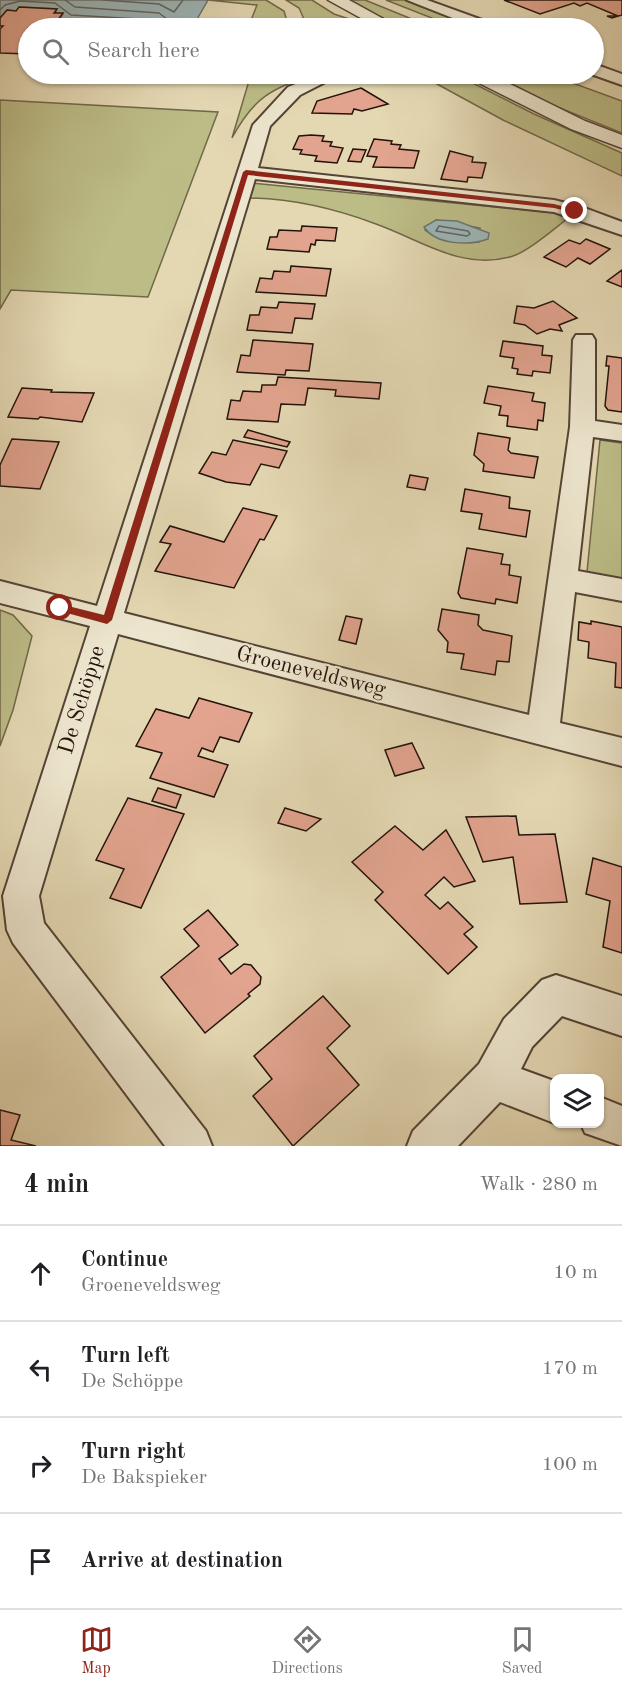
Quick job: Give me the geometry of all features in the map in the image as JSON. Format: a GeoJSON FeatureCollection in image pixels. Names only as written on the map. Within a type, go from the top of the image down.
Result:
{"type":"FeatureCollection","features":[{"type":"Feature","properties":{"kind":"street"},"geometry":{"type":"LineString","coordinates":[[336,0],[372,18]]}},
{"type":"Feature","properties":{"kind":"street"},"geometry":{"type":"LineString","coordinates":[[414,0],[459,18]]}},
{"type":"Feature","properties":{"kind":"street"},"geometry":{"type":"LineString","coordinates":[[604,73],[622,80]]}},
{"type":"Feature","properties":{"kind":"street","name":"De Schöppe"},"geometry":{"type":"LineString","coordinates":[[191,1146],[26,930],[21,896],[262,125],[294,91],[310,84]]}},
{"type":"Feature","properties":{"kind":"street"},"geometry":{"type":"LineString","coordinates":[[496,84],[578,125],[622,142]]}},
{"type":"Feature","properties":{"kind":"street"},"geometry":{"type":"LineString","coordinates":[[246,172],[554,206],[575,211],[622,230]]}},
{"type":"Feature","properties":{"kind":"street"},"geometry":{"type":"LineString","coordinates":[[543,732],[582,427],[584,340]]}},
{"type":"Feature","properties":{"kind":"street"},"geometry":{"type":"LineString","coordinates":[[582,427],[622,433]]}},
{"type":"Feature","properties":{"kind":"street"},"geometry":{"type":"LineString","coordinates":[[562,579],[622,590]]}},
{"type":"Feature","properties":{"kind":"street","name":"Groeneveldsweg"},"geometry":{"type":"LineString","coordinates":[[0,592],[622,752]]}},
{"type":"Feature","properties":{"kind":"street"},"geometry":{"type":"LineString","coordinates":[[428,1146],[494,1079],[518,1033],[556,994],[622,1016]]}},
{"type":"Feature","properties":{"kind":"street"},"geometry":{"type":"LineString","coordinates":[[494,1079],[550,1100]]}},
{"type":"Feature","properties":{"kind":"street"},"geometry":{"type":"LineString","coordinates":[[604,1119],[622,1126]]}},
{"type":"Feature","properties":{"kind":"green space"},"geometry":{"type":"Polygon","coordinates":[[[208,0],[266,0],[284,11],[286,18],[252,18],[257,5],[208,0]]]}},
{"type":"Feature","properties":{"kind":"green space"},"geometry":{"type":"Polygon","coordinates":[[[286,0],[312,0],[334,14],[346,18],[304,18],[299,8],[286,0]]]}},
{"type":"Feature","properties":{"kind":"green space"},"geometry":{"type":"Polygon","coordinates":[[[345,0],[365,0],[409,18],[380,18],[345,0]]]}},
{"type":"Feature","properties":{"kind":"green space"},"geometry":{"type":"Polygon","coordinates":[[[386,0],[404,0],[450,18],[432,18],[386,0]]]}},
{"type":"Feature","properties":{"kind":"green space"},"geometry":{"type":"Polygon","coordinates":[[[248,84],[288,84],[274,90],[256,104],[232,138],[248,84]]]}},
{"type":"Feature","properties":{"kind":"green space"},"geometry":{"type":"Polygon","coordinates":[[[437,84],[475,84],[534,114],[622,153],[622,176],[503,120],[437,84]]]}},
{"type":"Feature","properties":{"kind":"green space"},"geometry":{"type":"Polygon","coordinates":[[[509,84],[575,84],[622,101],[622,133],[550,104],[509,84]]]}},
{"type":"Feature","properties":{"kind":"green space"},"geometry":{"type":"Polygon","coordinates":[[[0,100],[218,112],[148,297],[11,290],[0,309],[0,100]]]}},
{"type":"Feature","properties":{"kind":"green space"},"geometry":{"type":"Polygon","coordinates":[[[251,183],[571,216],[517,255],[492,260],[474,260],[441,251],[344,213],[296,202],[246,198],[251,183]],[[436,220],[425,230],[444,240],[479,242],[480,228],[436,220]]]}},
{"type":"Feature","properties":{"kind":"green space"},"geometry":{"type":"Polygon","coordinates":[[[600,440],[622,443],[622,579],[587,572],[600,440]]]}},
{"type":"Feature","properties":{"kind":"green space"},"geometry":{"type":"Polygon","coordinates":[[[0,610],[13,615],[32,636],[13,710],[0,746],[0,610]]]}},
{"type":"Feature","properties":{"kind":"water"},"geometry":{"type":"Polygon","coordinates":[[[0,0],[208,0],[198,18],[60,18],[63,14],[55,13],[57,9],[20,7],[17,11],[7,10],[0,19],[0,0]]]}},
{"type":"Feature","properties":{"kind":"water"},"geometry":{"type":"Polygon","coordinates":[[[436,220],[457,221],[489,233],[488,239],[472,243],[445,241],[429,233],[424,227],[436,220]]]}},
{"type":"Feature","properties":{"kind":"building"},"geometry":{"type":"Polygon","coordinates":[[[504,0],[622,0],[622,15],[612,18],[607,16],[618,16],[587,3],[580,6],[574,3],[540,14],[504,0]]]}},
{"type":"Feature","properties":{"kind":"building"},"geometry":{"type":"Polygon","coordinates":[[[19,7],[57,9],[54,13],[63,13],[59,18],[18,18],[18,54],[0,53],[0,29],[3,26],[0,26],[0,18],[7,10],[16,11],[19,7]]]}},
{"type":"Feature","properties":{"kind":"building"},"geometry":{"type":"Polygon","coordinates":[[[361,88],[388,104],[362,111],[354,109],[352,114],[312,113],[317,101],[361,88]]]}},
{"type":"Feature","properties":{"kind":"building"},"geometry":{"type":"Polygon","coordinates":[[[299,136],[324,136],[322,141],[332,142],[330,146],[343,148],[337,163],[315,161],[317,156],[300,154],[302,150],[293,149],[299,136]]]}},
{"type":"Feature","properties":{"kind":"building"},"geometry":{"type":"Polygon","coordinates":[[[374,139],[392,141],[391,144],[401,145],[399,149],[419,151],[414,168],[373,167],[377,157],[367,156],[374,139]]]}},
{"type":"Feature","properties":{"kind":"building"},"geometry":{"type":"Polygon","coordinates":[[[353,149],[366,150],[361,162],[348,161],[353,149]]]}},
{"type":"Feature","properties":{"kind":"building"},"geometry":{"type":"Polygon","coordinates":[[[450,151],[473,157],[472,162],[486,163],[482,178],[468,177],[467,182],[441,179],[450,151]]]}},
{"type":"Feature","properties":{"kind":"building"},"geometry":{"type":"Polygon","coordinates":[[[302,226],[337,228],[335,241],[316,240],[315,245],[311,244],[309,252],[267,249],[270,237],[277,237],[279,230],[301,231],[302,226]]]}},
{"type":"Feature","properties":{"kind":"building"},"geometry":{"type":"Polygon","coordinates":[[[586,239],[610,249],[590,264],[578,258],[566,267],[544,257],[569,240],[580,244],[586,239]]]}},
{"type":"Feature","properties":{"kind":"building"},"geometry":{"type":"Polygon","coordinates":[[[291,266],[331,269],[326,296],[256,292],[260,278],[272,279],[274,271],[290,272],[291,266]]]}},
{"type":"Feature","properties":{"kind":"building"},"geometry":{"type":"Polygon","coordinates":[[[622,270],[622,287],[607,281],[622,270]]]}},
{"type":"Feature","properties":{"kind":"building"},"geometry":{"type":"Polygon","coordinates":[[[553,301],[577,318],[559,325],[562,331],[550,329],[537,334],[525,325],[514,323],[517,306],[534,308],[553,301]]]}},
{"type":"Feature","properties":{"kind":"building"},"geometry":{"type":"Polygon","coordinates":[[[279,302],[315,304],[312,319],[295,318],[292,333],[247,330],[250,315],[259,315],[261,307],[277,308],[279,302]]]}},
{"type":"Feature","properties":{"kind":"building"},"geometry":{"type":"Polygon","coordinates":[[[253,340],[313,344],[309,371],[286,370],[285,375],[237,372],[241,355],[250,356],[253,340]]]}},
{"type":"Feature","properties":{"kind":"building"},"geometry":{"type":"Polygon","coordinates":[[[503,341],[543,346],[542,355],[552,356],[550,373],[533,371],[532,376],[517,374],[518,369],[512,368],[514,358],[500,356],[503,341]]]}},
{"type":"Feature","properties":{"kind":"building"},"geometry":{"type":"Polygon","coordinates":[[[607,356],[622,358],[622,412],[608,410],[605,406],[609,366],[606,366],[607,356]]]}},
{"type":"Feature","properties":{"kind":"building"},"geometry":{"type":"Polygon","coordinates":[[[278,377],[381,383],[379,399],[335,396],[336,390],[308,388],[305,405],[281,404],[278,422],[227,419],[231,400],[240,401],[243,391],[261,392],[262,385],[276,385],[278,377]]]}},
{"type":"Feature","properties":{"kind":"building"},"geometry":{"type":"Polygon","coordinates":[[[488,386],[534,393],[532,401],[545,403],[543,421],[538,420],[537,430],[507,426],[508,416],[499,415],[501,406],[484,403],[488,386]]]}},
{"type":"Feature","properties":{"kind":"building"},"geometry":{"type":"Polygon","coordinates":[[[22,388],[52,390],[51,392],[94,393],[82,422],[40,417],[38,419],[8,417],[22,388]]]}},
{"type":"Feature","properties":{"kind":"building"},"geometry":{"type":"Polygon","coordinates":[[[248,430],[290,442],[287,447],[244,437],[248,430]]]}},
{"type":"Feature","properties":{"kind":"building"},"geometry":{"type":"Polygon","coordinates":[[[478,433],[510,438],[508,450],[511,453],[538,457],[534,478],[483,471],[484,464],[474,455],[478,433]]]}},
{"type":"Feature","properties":{"kind":"building"},"geometry":{"type":"Polygon","coordinates":[[[12,439],[59,442],[40,489],[0,486],[0,465],[12,439]]]}},
{"type":"Feature","properties":{"kind":"building"},"geometry":{"type":"Polygon","coordinates":[[[233,440],[287,451],[279,468],[261,464],[250,485],[226,482],[199,473],[212,452],[226,455],[233,440]]]}},
{"type":"Feature","properties":{"kind":"building"},"geometry":{"type":"Polygon","coordinates":[[[410,475],[428,478],[425,490],[407,487],[410,475]]]}},
{"type":"Feature","properties":{"kind":"building"},"geometry":{"type":"Polygon","coordinates":[[[465,489],[510,497],[509,508],[530,511],[526,537],[479,529],[482,514],[461,511],[465,489]]]}},
{"type":"Feature","properties":{"kind":"building"},"geometry":{"type":"Polygon","coordinates":[[[243,508],[277,516],[264,540],[260,539],[234,588],[155,571],[171,544],[160,542],[170,526],[224,542],[243,508]]]}},
{"type":"Feature","properties":{"kind":"building"},"geometry":{"type":"Polygon","coordinates":[[[467,548],[503,554],[501,564],[510,565],[509,575],[521,577],[517,603],[496,599],[495,604],[461,598],[458,593],[467,548]]]}},
{"type":"Feature","properties":{"kind":"building"},"geometry":{"type":"Polygon","coordinates":[[[442,609],[479,615],[478,625],[483,630],[512,636],[509,662],[497,661],[495,675],[461,669],[464,654],[447,652],[448,642],[438,630],[442,609]]]}},
{"type":"Feature","properties":{"kind":"building"},"geometry":{"type":"Polygon","coordinates":[[[346,616],[362,619],[356,644],[339,640],[346,616]]]}},
{"type":"Feature","properties":{"kind":"building"},"geometry":{"type":"Polygon","coordinates":[[[591,621],[622,627],[622,688],[615,687],[616,663],[588,658],[589,642],[578,640],[579,622],[591,624],[591,621]]]}},
{"type":"Feature","properties":{"kind":"building"},"geometry":{"type":"Polygon","coordinates":[[[199,698],[252,713],[239,742],[220,737],[213,752],[202,748],[198,756],[228,765],[214,797],[150,778],[162,753],[136,746],[156,709],[189,718],[199,698]]]}},
{"type":"Feature","properties":{"kind":"building"},"geometry":{"type":"Polygon","coordinates":[[[412,743],[424,768],[395,776],[385,750],[412,743]]]}},
{"type":"Feature","properties":{"kind":"building"},"geometry":{"type":"Polygon","coordinates":[[[158,788],[181,795],[176,808],[152,801],[158,788]]]}},
{"type":"Feature","properties":{"kind":"building"},"geometry":{"type":"Polygon","coordinates":[[[128,798],[184,814],[141,908],[110,898],[124,869],[96,860],[128,798]]]}},
{"type":"Feature","properties":{"kind":"building"},"geometry":{"type":"Polygon","coordinates":[[[285,808],[321,819],[306,831],[278,823],[285,808]]]}},
{"type":"Feature","properties":{"kind":"building"},"geometry":{"type":"Polygon","coordinates":[[[516,816],[519,835],[555,834],[567,902],[520,904],[513,857],[483,862],[466,817],[516,816]]]}},
{"type":"Feature","properties":{"kind":"building"},"geometry":{"type":"Polygon","coordinates":[[[395,826],[423,850],[446,830],[475,881],[454,887],[444,877],[425,895],[440,909],[448,902],[473,927],[464,934],[477,947],[448,974],[375,900],[383,892],[352,862],[395,826]]]}},
{"type":"Feature","properties":{"kind":"building"},"geometry":{"type":"Polygon","coordinates":[[[593,858],[622,867],[622,953],[603,947],[610,901],[586,894],[593,858]]]}},
{"type":"Feature","properties":{"kind":"building"},"geometry":{"type":"Polygon","coordinates":[[[208,910],[238,945],[219,959],[231,974],[244,964],[251,965],[261,977],[260,984],[248,994],[250,996],[205,1033],[161,977],[199,946],[184,929],[208,910]]]}},
{"type":"Feature","properties":{"kind":"building"},"geometry":{"type":"Polygon","coordinates":[[[323,996],[350,1026],[327,1048],[359,1085],[293,1146],[253,1096],[272,1079],[254,1056],[323,996]]]}},
{"type":"Feature","properties":{"kind":"building"},"geometry":{"type":"Polygon","coordinates":[[[0,1110],[20,1115],[11,1140],[36,1146],[0,1146],[0,1110]]]}},
{"type":"Feature","properties":{"kind":"route"},"geometry":{"type":"LineString","coordinates":[[60,608],[107,620],[246,172],[554,206],[575,211]]}}]}
